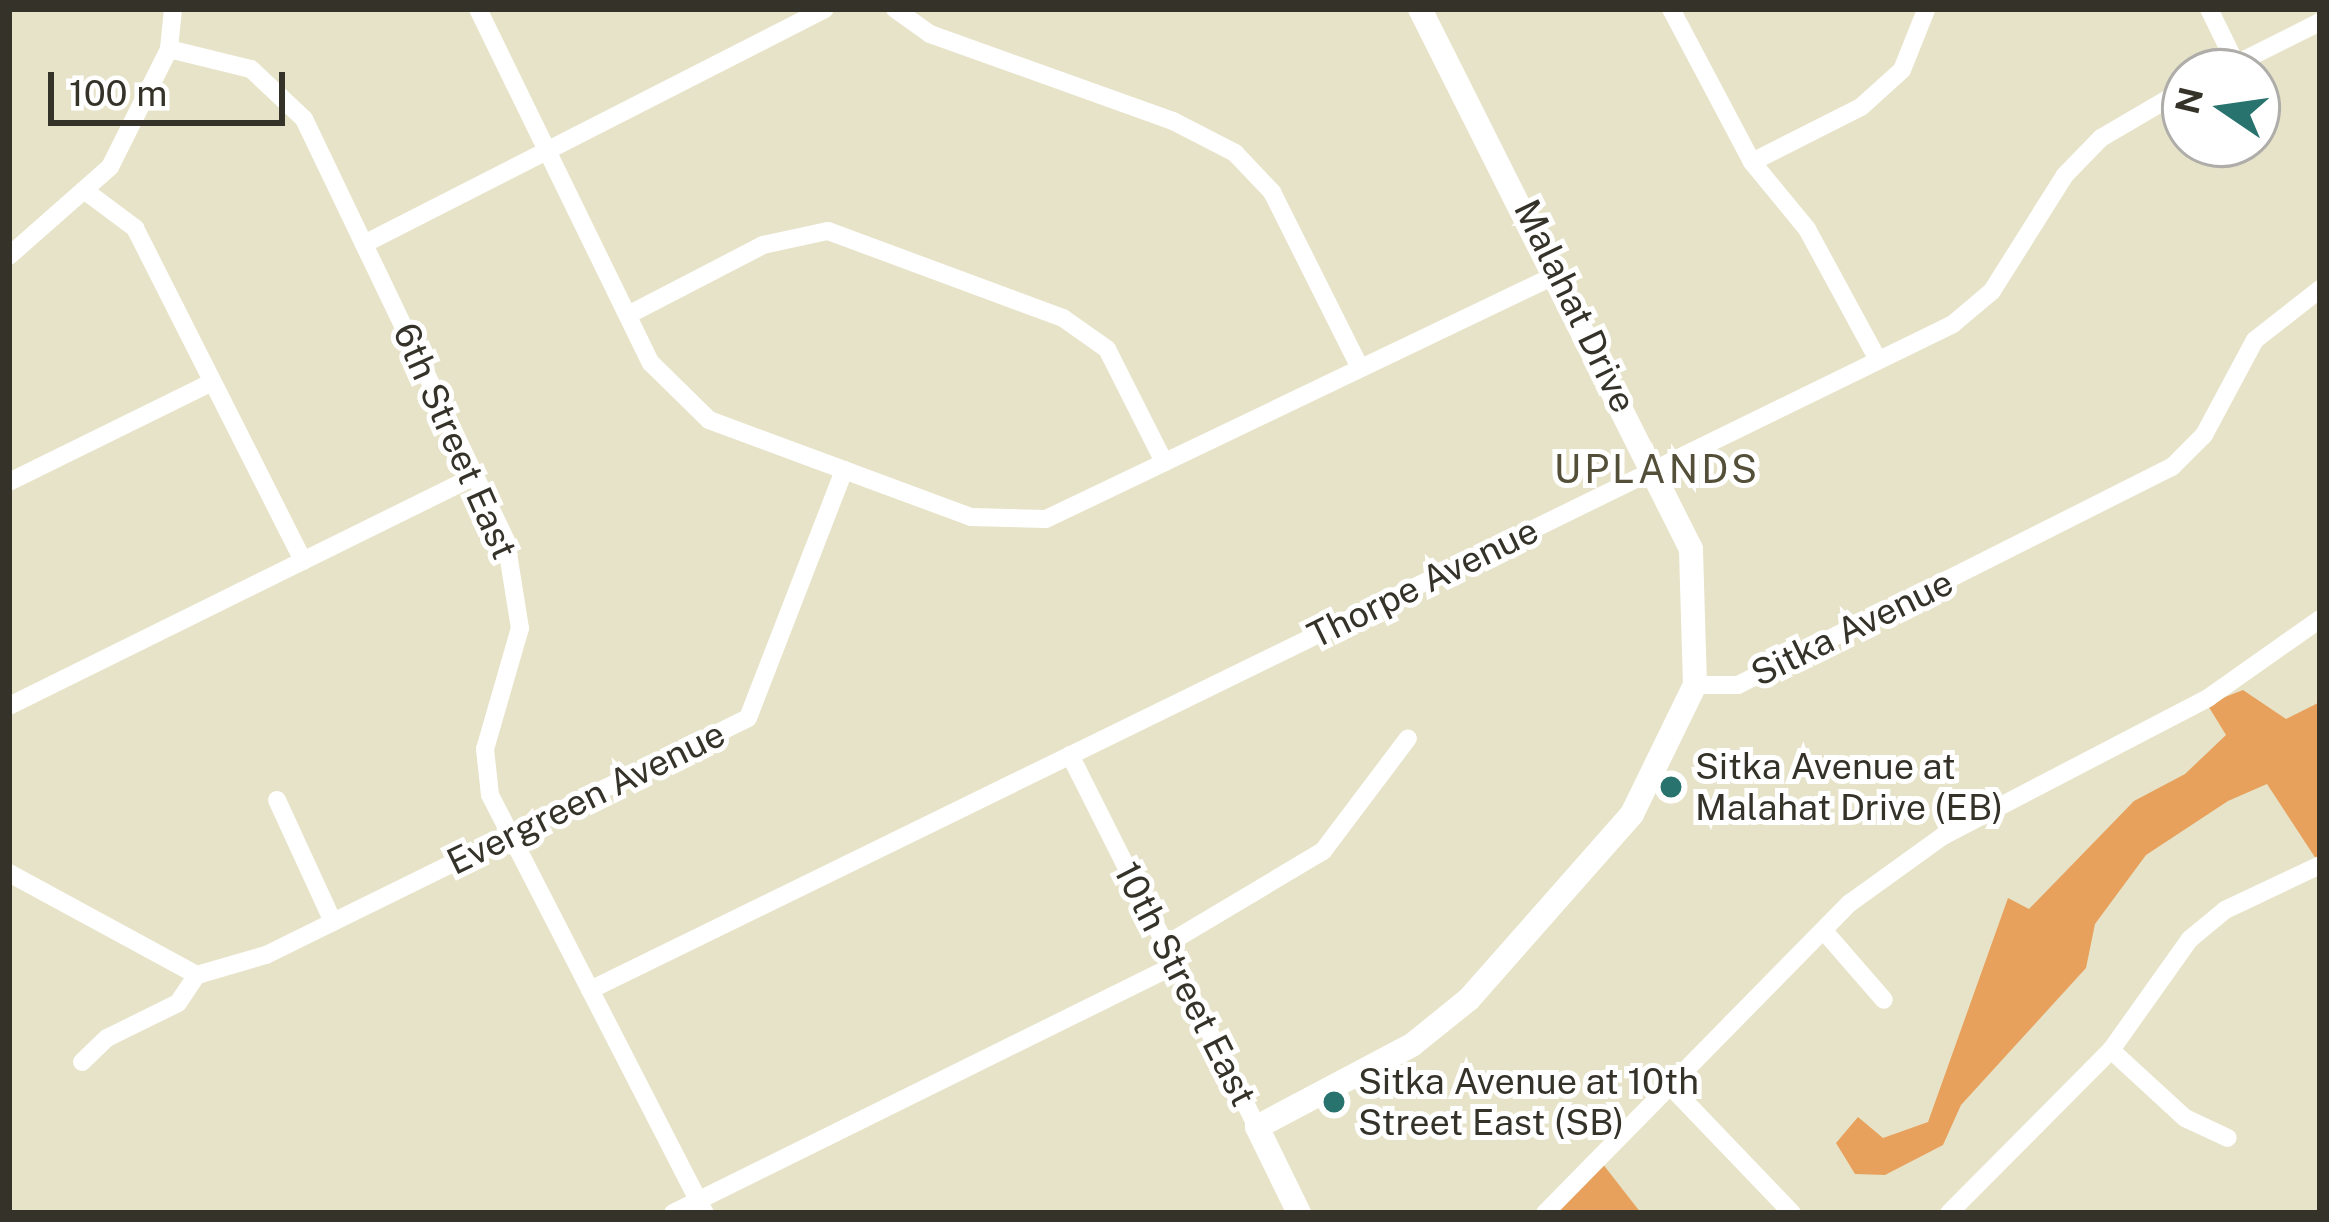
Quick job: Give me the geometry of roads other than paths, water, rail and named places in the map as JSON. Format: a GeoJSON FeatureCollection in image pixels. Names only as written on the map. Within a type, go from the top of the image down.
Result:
{"type":"FeatureCollection","features":[{"type":"Feature","properties":{"kind":"street"},"geometry":{"type":"LineString","coordinates":[[9,256],[88,193],[137,126],[169,50],[173,9]]}},
{"type":"Feature","properties":{"kind":"street"},"geometry":{"type":"LineString","coordinates":[[478,9],[651,363],[709,419],[844,470],[1010,524],[1046,518],[1558,274]]}},
{"type":"Feature","properties":{"kind":"street"},"geometry":{"type":"LineString","coordinates":[[364,244],[825,9]]}},
{"type":"Feature","properties":{"kind":"street"},"geometry":{"type":"LineString","coordinates":[[896,9],[930,34],[1173,121],[1234,154],[1272,192],[1360,368]]}},
{"type":"Feature","properties":{"kind":"street","name":"Malahat Drive"},"geometry":{"type":"LineString","coordinates":[[1420,9],[1657,469],[1691,549],[1696,686]]}},
{"type":"Feature","properties":{"kind":"street"},"geometry":{"type":"LineString","coordinates":[[1671,9],[1752,162],[1807,229],[1878,361]]}},
{"type":"Feature","properties":{"kind":"street"},"geometry":{"type":"LineString","coordinates":[[2209,9],[2222,48]]}},
{"type":"Feature","properties":{"kind":"street"},"geometry":{"type":"LineString","coordinates":[[1752,162],[1861,107],[1902,70],[1926,10]]}},
{"type":"Feature","properties":{"kind":"street"},"geometry":{"type":"LineString","coordinates":[[2268,48],[2320,22]]}},
{"type":"Feature","properties":{"kind":"street","name":"6th Street East"},"geometry":{"type":"LineString","coordinates":[[169,50],[251,69],[304,119],[475,476],[518,587],[520,628],[484,749],[490,795],[702,1207]]}},
{"type":"Feature","properties":{"kind":"street","name":"Thorpe Avenue"},"geometry":{"type":"LineString","coordinates":[[590,990],[1953,324],[1992,291],[2077,162],[2161,105]]}},
{"type":"Feature","properties":{"kind":"street"},"geometry":{"type":"LineString","coordinates":[[88,193],[135,228],[303,561]]}},
{"type":"Feature","properties":{"kind":"street"},"geometry":{"type":"LineString","coordinates":[[628,315],[763,245],[828,230],[1063,318],[1107,349],[1164,463]]}},
{"type":"Feature","properties":{"kind":"street"},"geometry":{"type":"LineString","coordinates":[[2313,293],[2320,316]]}},
{"type":"Feature","properties":{"kind":"street","name":"Sitka Avenue"},"geometry":{"type":"LineString","coordinates":[[1696,686],[1738,685],[2172,467],[2204,435],[2255,340],[2313,293]]}},
{"type":"Feature","properties":{"kind":"street"},"geometry":{"type":"LineString","coordinates":[[9,482],[212,382]]}},
{"type":"Feature","properties":{"kind":"street","name":"Evergreen Avenue"},"geometry":{"type":"LineString","coordinates":[[82,1062],[106,1038],[178,1004],[197,975],[332,922],[748,718],[844,470]]}},
{"type":"Feature","properties":{"kind":"street"},"geometry":{"type":"LineString","coordinates":[[9,706],[475,476]]}},
{"type":"Feature","properties":{"kind":"street"},"geometry":{"type":"LineString","coordinates":[[1545,1213],[1675,1090],[1824,932],[1942,836],[2208,698],[2320,619]]}},
{"type":"Feature","properties":{"kind":"street"},"geometry":{"type":"LineString","coordinates":[[1256,1127],[1412,1046],[1469,998],[1632,814],[1660,774],[1696,686]]}},
{"type":"Feature","properties":{"kind":"street"},"geometry":{"type":"LineString","coordinates":[[1167,944],[1323,851],[1408,738]]}},
{"type":"Feature","properties":{"kind":"street","name":"10th Street East"},"geometry":{"type":"LineString","coordinates":[[1070,755],[1298,1213]]}},
{"type":"Feature","properties":{"kind":"street"},"geometry":{"type":"LineString","coordinates":[[277,800],[332,922]]}},
{"type":"Feature","properties":{"kind":"street"},"geometry":{"type":"LineString","coordinates":[[1949,1213],[2111,1050],[2190,939],[2225,910],[2320,865]]}},
{"type":"Feature","properties":{"kind":"street"},"geometry":{"type":"LineString","coordinates":[[9,873],[197,975]]}},
{"type":"Feature","properties":{"kind":"street"},"geometry":{"type":"LineString","coordinates":[[1824,932],[1884,1000]]}},
{"type":"Feature","properties":{"kind":"street"},"geometry":{"type":"LineString","coordinates":[[674,1213],[702,1207],[1177,964]]}},
{"type":"Feature","properties":{"kind":"street"},"geometry":{"type":"LineString","coordinates":[[2111,1050],[2185,1118],[2228,1138]]}},
{"type":"Feature","properties":{"kind":"street"},"geometry":{"type":"LineString","coordinates":[[1675,1090],[1792,1213]]}},
{"type":"Feature","properties":{"kind":"place","name":"Sitka Avenue at Malahat Drive (EB)"},"geometry":{"type":"Point","coordinates":[1671,787]}},
{"type":"Feature","properties":{"kind":"place","name":"Sitka Avenue at 10th Street East (SB)"},"geometry":{"type":"Point","coordinates":[1334,1102]}},
{"type":"Feature","properties":{"kind":"district","name":"UPLANDS"},"geometry":{"type":"Point","coordinates":[1657,469]}}]}
